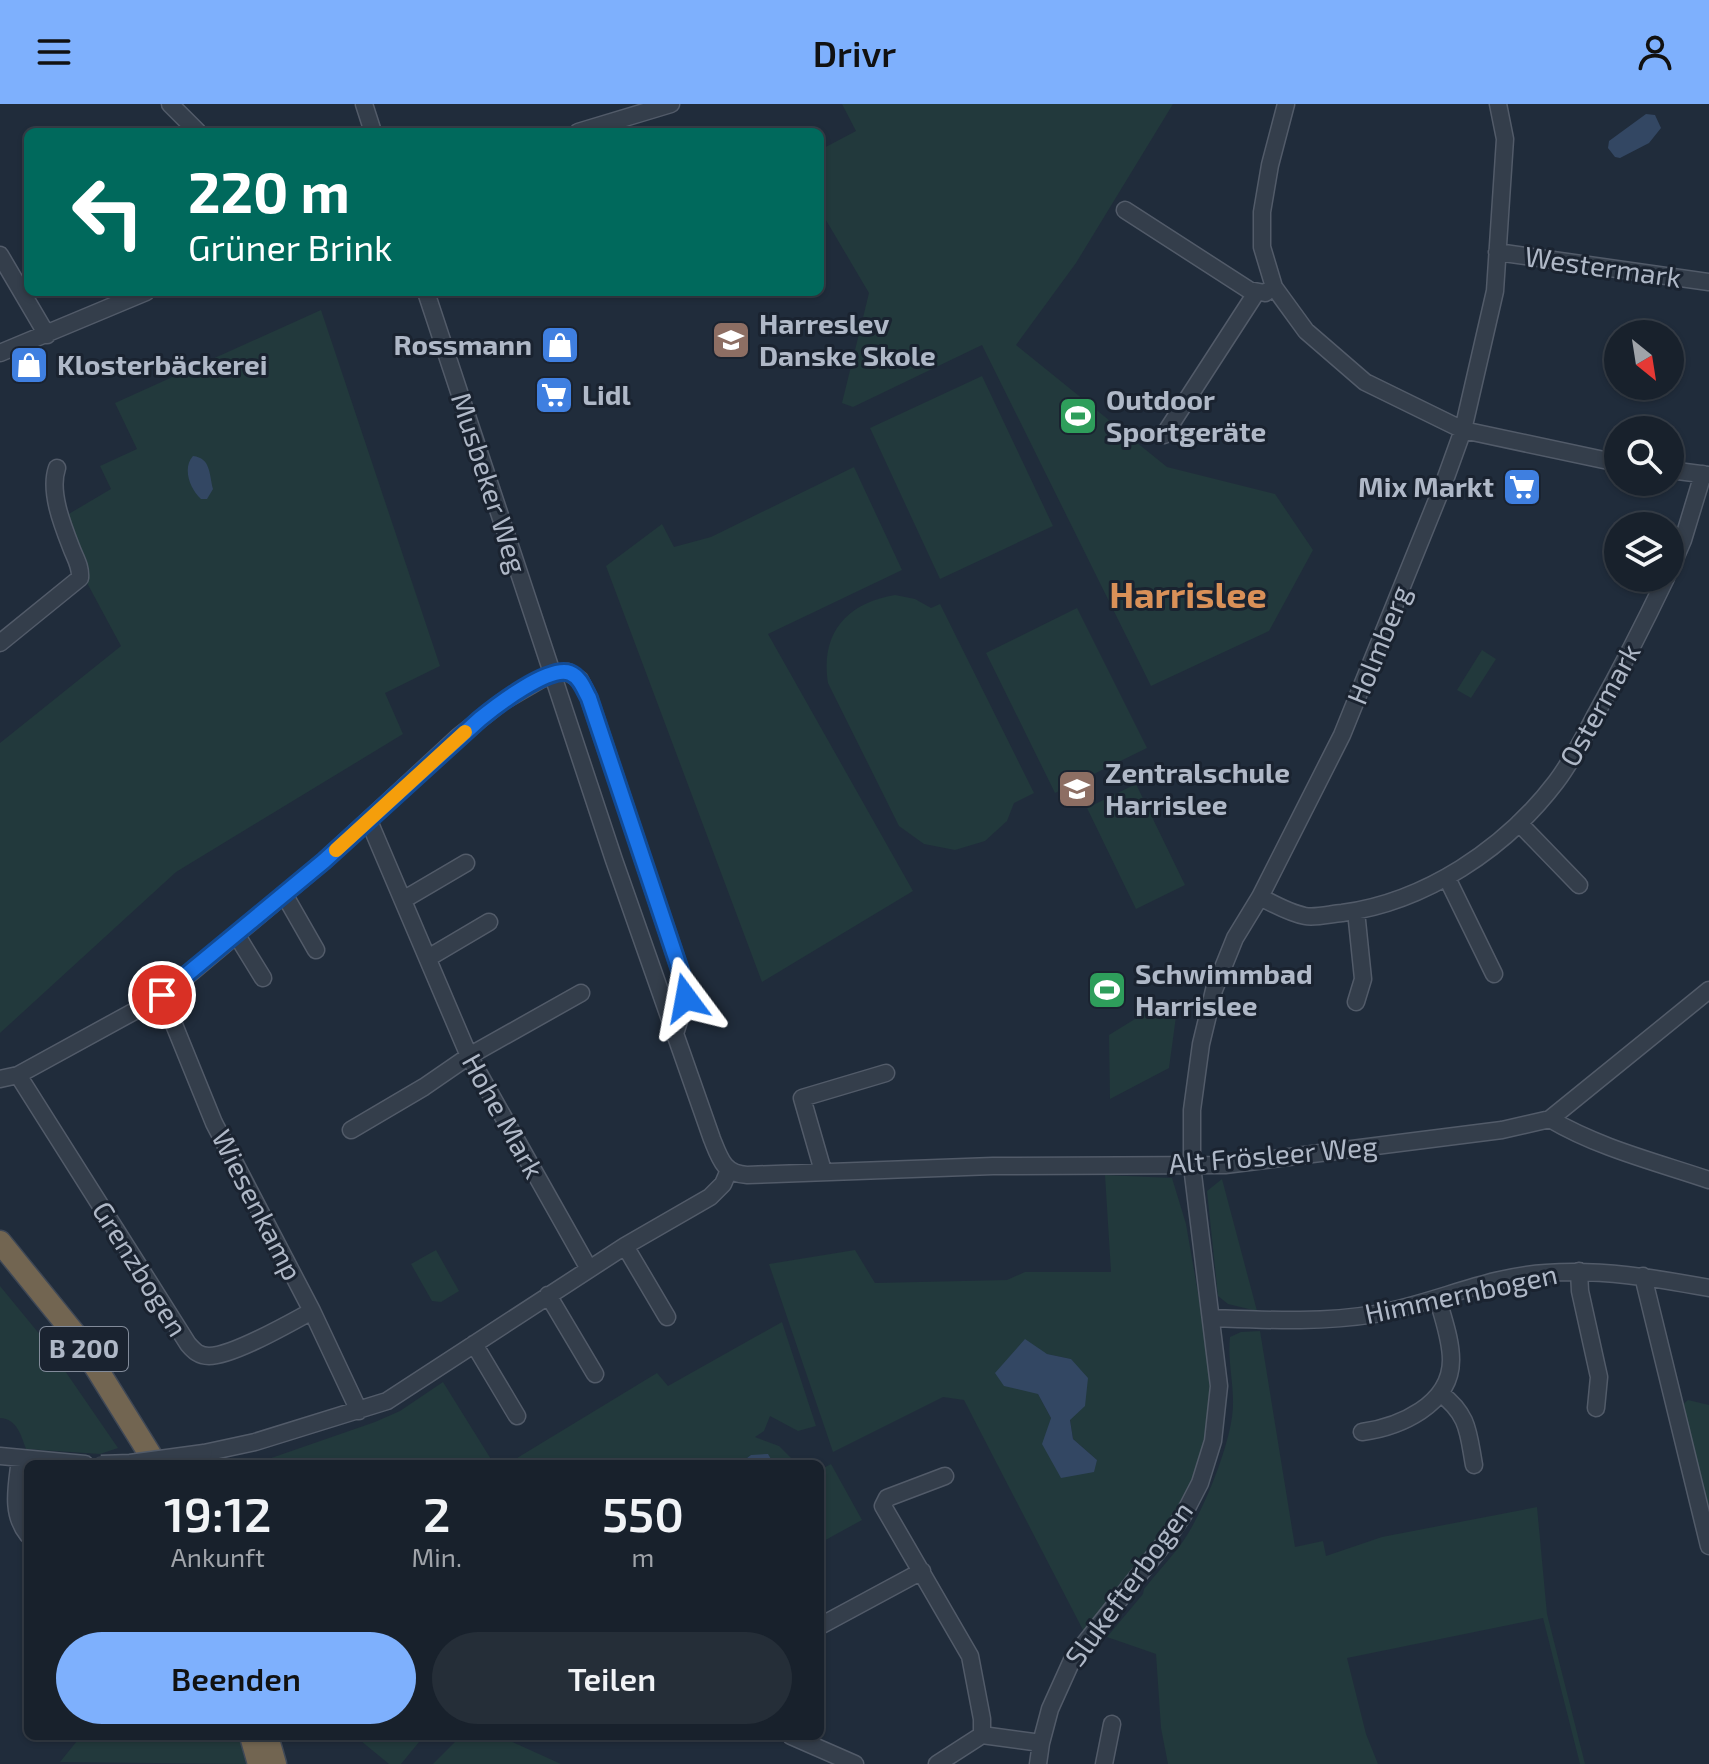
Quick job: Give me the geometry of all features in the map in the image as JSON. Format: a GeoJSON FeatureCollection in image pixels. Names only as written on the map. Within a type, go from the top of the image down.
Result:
{"type":"FeatureCollection","features":[{"type":"Feature","properties":{"kind":"highway","name":"B 200"},"geometry":{"type":"LineString","coordinates":[[0,1242],[77,1337],[154,1460]]}},
{"type":"Feature","properties":{"kind":"highway","name":"B 200"},"geometry":{"type":"LineString","coordinates":[[0,1264],[82,1372],[137,1460]]}},
{"type":"Feature","properties":{"kind":"highway"},"geometry":{"type":"LineString","coordinates":[[252,1740],[259,1764]]}},
{"type":"Feature","properties":{"kind":"highway"},"geometry":{"type":"LineString","coordinates":[[268,1740],[275,1764]]}},
{"type":"Feature","properties":{"kind":"street"},"geometry":{"type":"LineString","coordinates":[[170,104],[194,128]]}},
{"type":"Feature","properties":{"kind":"street"},"geometry":{"type":"LineString","coordinates":[[364,104],[372,128]]}},
{"type":"Feature","properties":{"kind":"street"},"geometry":{"type":"LineString","coordinates":[[591,128],[671,104]]}},
{"type":"Feature","properties":{"kind":"street"},"geometry":{"type":"LineString","coordinates":[[1286,104],[1262,212],[1262,247],[1274,287],[1306,331],[1348,370],[1390,395],[1463,430],[1604,460]]}},
{"type":"Feature","properties":{"kind":"street","name":"Holmberg"},"geometry":{"type":"LineString","coordinates":[[1192,1166],[1192,1110],[1201,1044],[1214,990],[1235,938],[1260,897],[1342,735],[1463,430],[1493,305],[1505,139],[1498,104]]}},
{"type":"Feature","properties":{"kind":"street"},"geometry":{"type":"LineString","coordinates":[[1125,210],[1256,293],[1265,293],[1274,287]]}},
{"type":"Feature","properties":{"kind":"street","name":"Westermark"},"geometry":{"type":"LineString","coordinates":[[1497,252],[1709,282]]}},
{"type":"Feature","properties":{"kind":"street"},"geometry":{"type":"LineString","coordinates":[[0,255],[24,296]]}},
{"type":"Feature","properties":{"kind":"street"},"geometry":{"type":"LineString","coordinates":[[1164,435],[1256,293]]}},
{"type":"Feature","properties":{"kind":"street"},"geometry":{"type":"LineString","coordinates":[[24,296],[47,335]]}},
{"type":"Feature","properties":{"kind":"street"},"geometry":{"type":"LineString","coordinates":[[0,353],[137,296]]}},
{"type":"Feature","properties":{"kind":"street","name":"Musbeker Weg"},"geometry":{"type":"LineString","coordinates":[[427,296],[675,1034],[712,1139],[723,1165],[729,1170]]}},
{"type":"Feature","properties":{"kind":"street"},"geometry":{"type":"LineString","coordinates":[[0,643],[80,578],[80,567],[69,541],[52,481],[57,468]]}},
{"type":"Feature","properties":{"kind":"street"},"geometry":{"type":"LineString","coordinates":[[1684,472],[1706,475],[1684,537]]}},
{"type":"Feature","properties":{"kind":"street","name":"Ostermark"},"geometry":{"type":"LineString","coordinates":[[1260,897],[1307,916],[1356,911],[1417,893],[1447,878],[1483,853],[1519,823],[1556,782],[1578,749],[1625,663],[1659,592]]}},
{"type":"Feature","properties":{"kind":"street"},"geometry":{"type":"LineString","coordinates":[[0,1079],[18,1075],[162,995],[369,821],[458,737],[502,702],[552,673],[568,672],[580,680],[589,698],[681,973],[686,998],[675,1034]]}},
{"type":"Feature","properties":{"kind":"street","name":"Hohe Mark"},"geometry":{"type":"LineString","coordinates":[[369,821],[469,1056],[589,1269]]}},
{"type":"Feature","properties":{"kind":"street"},"geometry":{"type":"LineString","coordinates":[[1519,823],[1579,885]]}},
{"type":"Feature","properties":{"kind":"street"},"geometry":{"type":"LineString","coordinates":[[403,900],[466,863]]}},
{"type":"Feature","properties":{"kind":"street"},"geometry":{"type":"LineString","coordinates":[[1447,878],[1494,974]]}},
{"type":"Feature","properties":{"kind":"street"},"geometry":{"type":"LineString","coordinates":[[284,894],[316,950]]}},
{"type":"Feature","properties":{"kind":"street"},"geometry":{"type":"LineString","coordinates":[[1356,911],[1363,979],[1356,1002]]}},
{"type":"Feature","properties":{"kind":"street"},"geometry":{"type":"LineString","coordinates":[[428,958],[489,922]]}},
{"type":"Feature","properties":{"kind":"street"},"geometry":{"type":"LineString","coordinates":[[236,934],[263,978]]}},
{"type":"Feature","properties":{"kind":"street"},"geometry":{"type":"LineString","coordinates":[[1709,990],[1550,1119],[1568,1130],[1709,1180]]}},
{"type":"Feature","properties":{"kind":"street"},"geometry":{"type":"LineString","coordinates":[[351,1130],[469,1056],[581,993]]}},
{"type":"Feature","properties":{"kind":"street","name":"Wiesenkamp"},"geometry":{"type":"LineString","coordinates":[[162,995],[214,1123],[312,1311],[359,1411]]}},
{"type":"Feature","properties":{"kind":"street"},"geometry":{"type":"LineString","coordinates":[[823,1171],[802,1098],[886,1073]]}},
{"type":"Feature","properties":{"kind":"street","name":"Grenzbogen"},"geometry":{"type":"LineString","coordinates":[[18,1075],[132,1258],[197,1353],[206,1356],[227,1351],[312,1311]]}},
{"type":"Feature","properties":{"kind":"street","name":"Alt Frösleer Weg"},"geometry":{"type":"LineString","coordinates":[[729,1170],[747,1175],[1030,1166],[1225,1165],[1472,1134],[1550,1119]]}},
{"type":"Feature","properties":{"kind":"street","name":"Slukefterbogen"},"geometry":{"type":"LineString","coordinates":[[1038,1764],[1041,1743],[1061,1681],[1073,1658],[1184,1514],[1200,1483],[1213,1441],[1218,1398],[1212,1318],[1192,1166]]}},
{"type":"Feature","properties":{"kind":"street"},"geometry":{"type":"LineString","coordinates":[[152,1460],[255,1442],[387,1401],[625,1246],[710,1197],[723,1184],[729,1170]]}},
{"type":"Feature","properties":{"kind":"street"},"geometry":{"type":"LineString","coordinates":[[625,1246],[667,1317]]}},
{"type":"Feature","properties":{"kind":"street"},"geometry":{"type":"LineString","coordinates":[[1579,1271],[1580,1291],[1599,1377],[1596,1408]]}},
{"type":"Feature","properties":{"kind":"street","name":"Himmernbogen"},"geometry":{"type":"LineString","coordinates":[[1212,1318],[1303,1321],[1376,1314],[1512,1278],[1543,1273],[1579,1271],[1643,1276],[1709,1288]]}},
{"type":"Feature","properties":{"kind":"street"},"geometry":{"type":"LineString","coordinates":[[1643,1276],[1709,1546]]}},
{"type":"Feature","properties":{"kind":"street"},"geometry":{"type":"LineString","coordinates":[[548,1295],[595,1374]]}},
{"type":"Feature","properties":{"kind":"street"},"geometry":{"type":"LineString","coordinates":[[1362,1432],[1393,1426],[1431,1403],[1446,1383],[1451,1362],[1450,1345],[1438,1299]]}},
{"type":"Feature","properties":{"kind":"street"},"geometry":{"type":"LineString","coordinates":[[474,1344],[517,1416]]}},
{"type":"Feature","properties":{"kind":"street"},"geometry":{"type":"LineString","coordinates":[[1440,1393],[1455,1404],[1465,1419],[1474,1465]]}},
{"type":"Feature","properties":{"kind":"street"},"geometry":{"type":"LineString","coordinates":[[0,1456],[33,1460]]}},
{"type":"Feature","properties":{"kind":"street"},"geometry":{"type":"LineString","coordinates":[[20,1459],[15,1505],[19,1524],[24,1530]]}},
{"type":"Feature","properties":{"kind":"street"},"geometry":{"type":"LineString","coordinates":[[937,1764],[962,1757],[982,1735],[982,1719],[970,1656],[883,1506],[887,1498],[945,1476]]}},
{"type":"Feature","properties":{"kind":"street"},"geometry":{"type":"LineString","coordinates":[[824,1624],[922,1571]]}},
{"type":"Feature","properties":{"kind":"street"},"geometry":{"type":"LineString","coordinates":[[1104,1764],[1112,1724]]}},
{"type":"Feature","properties":{"kind":"street"},"geometry":{"type":"LineString","coordinates":[[982,1735],[1041,1743]]}},
{"type":"Feature","properties":{"kind":"street"},"geometry":{"type":"LineString","coordinates":[[800,1740],[855,1764]]}},
{"type":"Feature","properties":{"kind":"green space"},"geometry":{"type":"Polygon","coordinates":[[[842,104],[1173,104],[1076,263],[1016,345],[1167,467],[1275,494],[1313,550],[1269,631],[1151,686],[982,345],[853,407],[842,403],[869,293],[824,217],[824,148],[856,131],[842,104]]]}},
{"type":"Feature","properties":{"kind":"green space"},"geometry":{"type":"Polygon","coordinates":[[[321,310],[440,666],[385,693],[403,734],[176,872],[0,1033],[0,743],[121,646],[86,581],[88,572],[67,515],[111,489],[100,466],[137,449],[115,403],[321,310]]]}},
{"type":"Feature","properties":{"kind":"green space"},"geometry":{"type":"Polygon","coordinates":[[[982,376],[1053,526],[940,579],[870,428],[982,376]]]}},
{"type":"Feature","properties":{"kind":"green space"},"geometry":{"type":"Polygon","coordinates":[[[854,467],[902,570],[768,634],[913,891],[762,982],[606,566],[662,524],[674,547],[711,537],[854,467]]]}},
{"type":"Feature","properties":{"kind":"green space"},"geometry":{"type":"Polygon","coordinates":[[[895,595],[915,599],[931,608],[940,604],[1034,793],[1014,803],[1007,821],[985,841],[955,850],[924,844],[899,826],[828,683],[828,649],[840,623],[863,605],[895,595]]]}},
{"type":"Feature","properties":{"kind":"green space"},"geometry":{"type":"Polygon","coordinates":[[[1077,608],[1147,748],[1055,793],[986,653],[1077,608]]]}},
{"type":"Feature","properties":{"kind":"green space"},"geometry":{"type":"Polygon","coordinates":[[[1482,650],[1496,659],[1471,698],[1457,690],[1482,650]]]}},
{"type":"Feature","properties":{"kind":"green space"},"geometry":{"type":"Polygon","coordinates":[[[1136,784],[1185,885],[1136,909],[1087,808],[1136,784]]]}},
{"type":"Feature","properties":{"kind":"green space"},"geometry":{"type":"Polygon","coordinates":[[[1177,1009],[1169,1068],[1110,1099],[1109,1035],[1148,1011],[1177,1009]]]}},
{"type":"Feature","properties":{"kind":"green space"},"geometry":{"type":"Polygon","coordinates":[[[1105,1175],[1172,1178],[1186,1224],[1204,1328],[1212,1404],[1196,1481],[1159,1544],[1084,1632],[964,1400],[943,1397],[833,1452],[769,1264],[855,1250],[875,1283],[1007,1280],[1025,1272],[1111,1272],[1105,1175]],[[1047,1354],[1038,1394],[1051,1418],[1043,1444],[1097,1460],[1073,1439],[1070,1419],[1071,1359],[1047,1354]]]}},
{"type":"Feature","properties":{"kind":"green space"},"geometry":{"type":"Polygon","coordinates":[[[1222,1179],[1257,1311],[1228,1304],[1218,1296],[1207,1191],[1222,1179]]]}},
{"type":"Feature","properties":{"kind":"green space"},"geometry":{"type":"Polygon","coordinates":[[[436,1250],[459,1291],[441,1302],[432,1301],[411,1264],[436,1250]]]}},
{"type":"Feature","properties":{"kind":"green space"},"geometry":{"type":"Polygon","coordinates":[[[0,1286],[41,1336],[118,1448],[100,1454],[26,1449],[11,1421],[0,1418],[0,1286]]]}},
{"type":"Feature","properties":{"kind":"green space"},"geometry":{"type":"Polygon","coordinates":[[[782,1322],[816,1426],[798,1431],[770,1416],[764,1431],[755,1437],[779,1446],[793,1460],[770,1460],[751,1455],[744,1460],[514,1460],[657,1373],[668,1386],[782,1322]]]}},
{"type":"Feature","properties":{"kind":"green space"},"geometry":{"type":"Polygon","coordinates":[[[1260,1331],[1295,1547],[1323,1541],[1326,1556],[1382,1537],[1537,1507],[1547,1614],[1585,1764],[1580,1764],[1543,1618],[1347,1658],[1366,1734],[1378,1764],[1168,1764],[1161,1728],[1156,1654],[1107,1637],[1179,1547],[1196,1520],[1219,1466],[1232,1417],[1230,1337],[1241,1332],[1260,1331]]]}},
{"type":"Feature","properties":{"kind":"green space"},"geometry":{"type":"Polygon","coordinates":[[[443,1382],[492,1460],[266,1460],[375,1422],[400,1411],[443,1382]]]}},
{"type":"Feature","properties":{"kind":"green space"},"geometry":{"type":"Polygon","coordinates":[[[1688,1400],[1709,1405],[1709,1516],[1682,1405],[1688,1400]]]}},
{"type":"Feature","properties":{"kind":"green space"},"geometry":{"type":"Polygon","coordinates":[[[831,1464],[862,1520],[824,1541],[824,1468],[831,1464]]]}},
{"type":"Feature","properties":{"kind":"green space"},"geometry":{"type":"Polygon","coordinates":[[[78,1740],[240,1740],[246,1764],[60,1762],[78,1740]]]}},
{"type":"Feature","properties":{"kind":"green space"},"geometry":{"type":"Polygon","coordinates":[[[360,1740],[421,1740],[401,1764],[389,1764],[360,1740]]]}},
{"type":"Feature","properties":{"kind":"green space"},"geometry":{"type":"Polygon","coordinates":[[[457,1740],[508,1740],[561,1764],[433,1764],[457,1740]]]}},
{"type":"Feature","properties":{"kind":"water"},"geometry":{"type":"Polygon","coordinates":[[[1646,114],[1655,115],[1661,128],[1649,143],[1620,158],[1615,157],[1608,148],[1609,141],[1646,114]]]}},
{"type":"Feature","properties":{"kind":"water"},"geometry":{"type":"Polygon","coordinates":[[[193,456],[203,460],[208,468],[213,489],[207,499],[197,495],[189,478],[188,466],[193,456]]]}},
{"type":"Feature","properties":{"kind":"water"},"geometry":{"type":"Polygon","coordinates":[[[1025,1339],[1047,1354],[1071,1359],[1088,1378],[1085,1406],[1070,1420],[1073,1439],[1097,1460],[1094,1472],[1061,1478],[1042,1444],[1051,1418],[1038,1394],[1004,1386],[995,1373],[1025,1339]]]}},
{"type":"Feature","properties":{"kind":"water"},"geometry":{"type":"Polygon","coordinates":[[[768,1454],[772,1460],[744,1460],[751,1455],[768,1454]]]}},
{"type":"Feature","properties":{"kind":"slow traffic"},"geometry":{"type":"LineString","coordinates":[[336,850],[465,732]]}},
{"type":"Feature","properties":{"kind":"place","name":"Harreslev Danske Skole"},"geometry":{"type":"Point","coordinates":[731,340]}},
{"type":"Feature","properties":{"kind":"place","name":"Rossmann"},"geometry":{"type":"Point","coordinates":[560,345]}},
{"type":"Feature","properties":{"kind":"place","name":"Klosterbäckerei"},"geometry":{"type":"Point","coordinates":[29,365]}},
{"type":"Feature","properties":{"kind":"place","name":"Lidl"},"geometry":{"type":"Point","coordinates":[554,395]}},
{"type":"Feature","properties":{"kind":"place","name":"Outdoor Sportgeräte"},"geometry":{"type":"Point","coordinates":[1078,416]}},
{"type":"Feature","properties":{"kind":"place","name":"Mix Markt"},"geometry":{"type":"Point","coordinates":[1522,487]}},
{"type":"Feature","properties":{"kind":"place","name":"Zentralschule Harrislee"},"geometry":{"type":"Point","coordinates":[1077,789]}},
{"type":"Feature","properties":{"kind":"place","name":"Schwimmbad Harrislee"},"geometry":{"type":"Point","coordinates":[1107,990]}},
{"type":"Feature","properties":{"kind":"district","name":"Harrislee"},"geometry":{"type":"Point","coordinates":[1188,595]}},
{"type":"Feature","properties":{"kind":"route"},"geometry":{"type":"LineString","coordinates":[[162,995],[324,861],[480,719],[502,702],[552,673],[568,672],[580,680],[589,698],[681,973],[686,998]]}}]}
